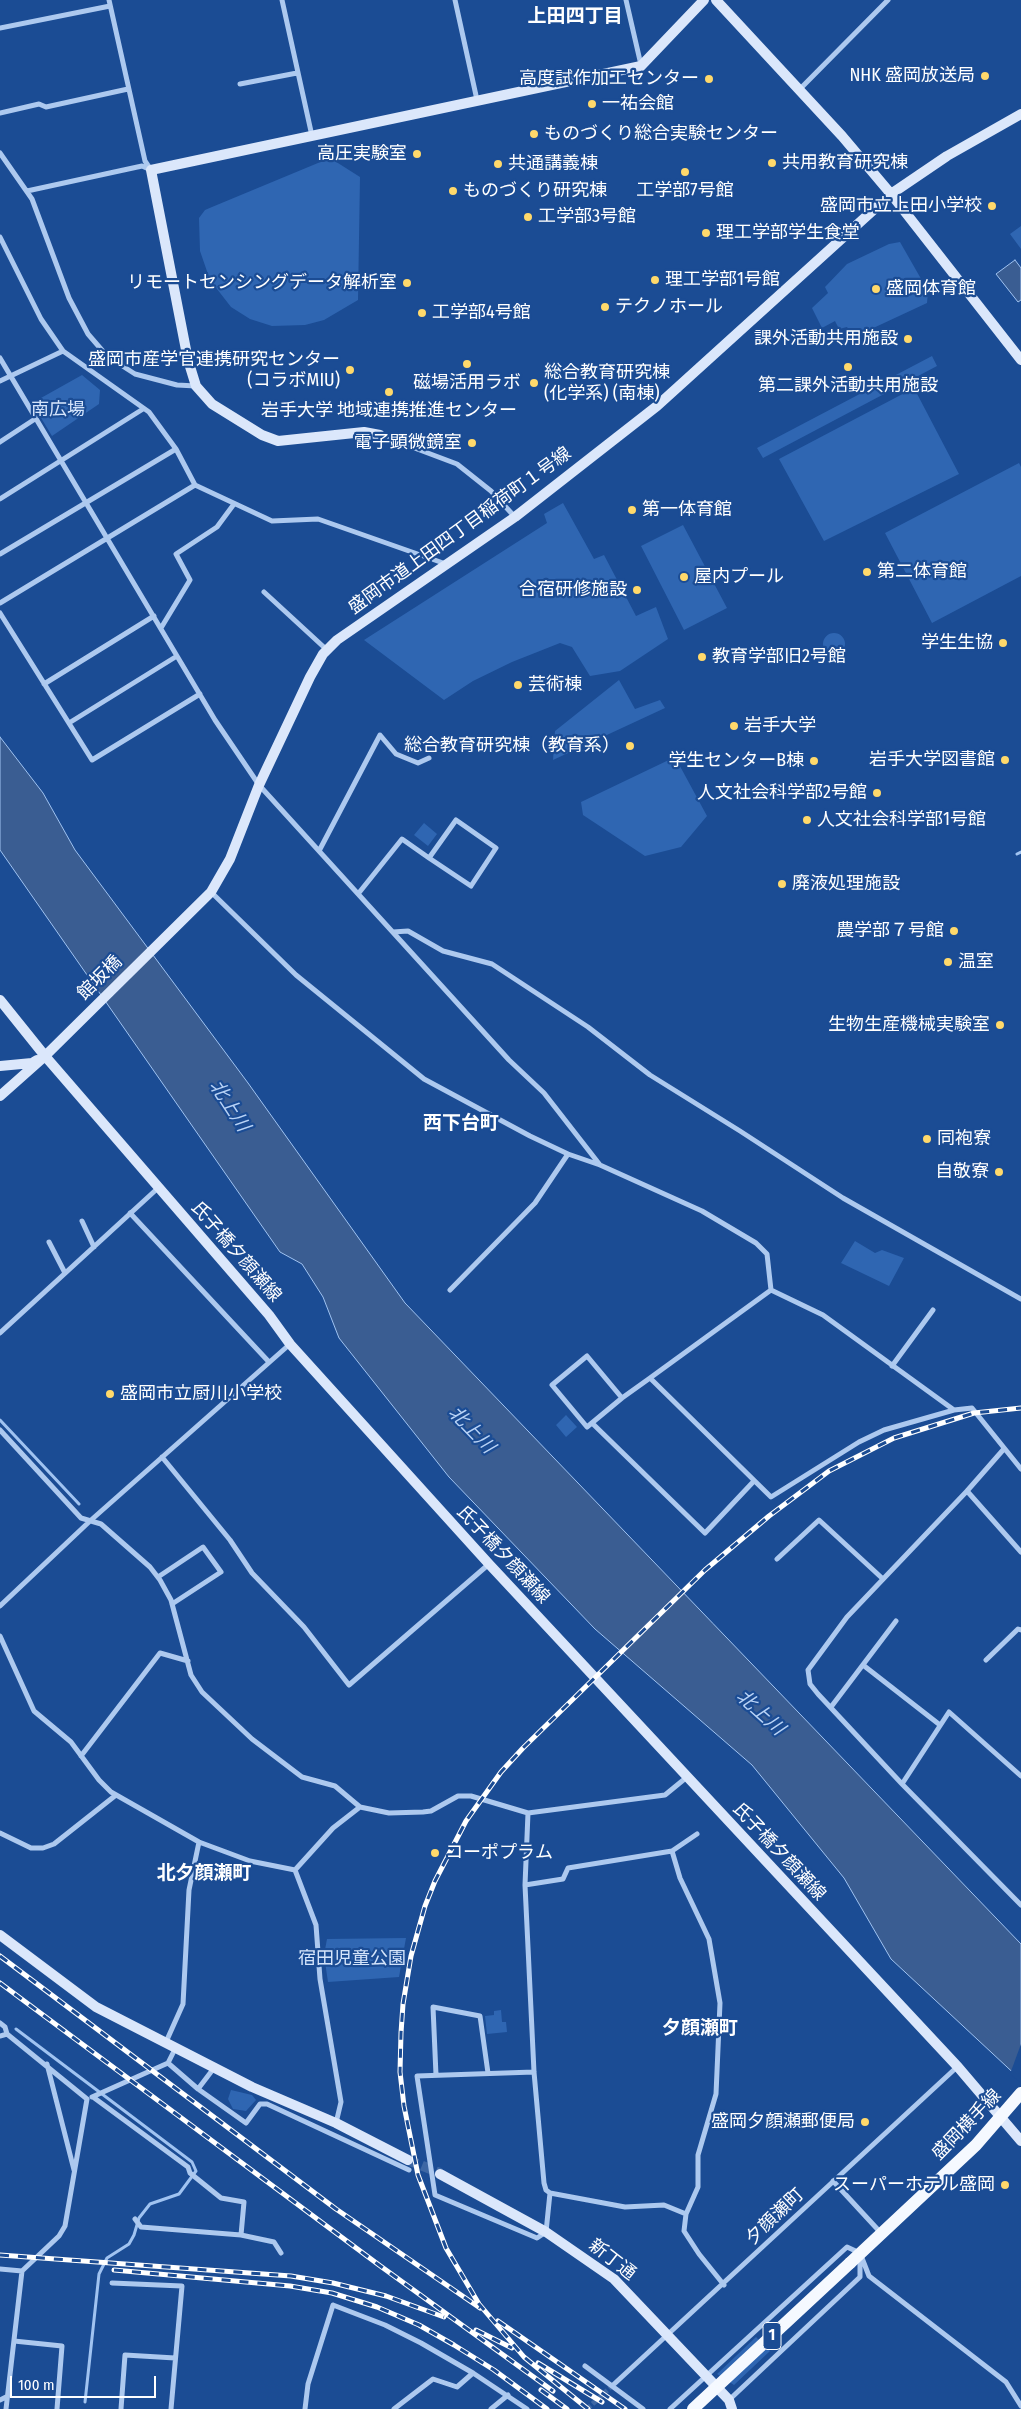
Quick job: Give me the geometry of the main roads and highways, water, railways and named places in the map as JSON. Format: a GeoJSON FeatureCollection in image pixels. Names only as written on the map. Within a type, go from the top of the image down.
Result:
{"type":"FeatureCollection","features":[{"type":"Feature","properties":{"kind":"main road","name":"盛岡横手線"},"geometry":{"type":"LineString","coordinates":[[693,2409],[976,2145],[1021,2093]]}},
{"type":"Feature","properties":{"kind":"water"},"geometry":{"type":"Polygon","coordinates":[[[1015,260],[1021,268],[1021,300],[1018,302],[996,274],[1015,260]]]}},
{"type":"Feature","properties":{"kind":"water","name":"北上川"},"geometry":{"type":"Polygon","coordinates":[[[0,737],[43,793],[75,850],[248,1083],[405,1303],[1021,1944],[1021,2080],[891,1959],[844,1878],[752,1765],[595,1629],[449,1477],[339,1338],[323,1297],[302,1264],[280,1252],[0,850],[0,737]]]}},
{"type":"Feature","properties":{"kind":"waterway"},"geometry":{"type":"LineString","coordinates":[[1017,854],[1021,852]]}},
{"type":"Feature","properties":{"kind":"waterway"},"geometry":{"type":"LineString","coordinates":[[0,1420],[79,1504]]}},
{"type":"Feature","properties":{"kind":"waterway"},"geometry":{"type":"LineString","coordinates":[[16,2029],[192,2162],[196,2171],[179,2194],[150,2204],[139,2218],[129,2244],[107,2258],[99,2274],[85,2402]]}},
{"type":"Feature","properties":{"kind":"tunnel"},"geometry":{"type":"LineString","coordinates":[[408,2160],[440,2173]]}},
{"type":"Feature","properties":{"kind":"tunnel"},"geometry":{"type":"LineString","coordinates":[[587,2409],[612,2386]]}},
{"type":"Feature","properties":{"kind":"railway"},"geometry":{"type":"LineString","coordinates":[[588,2409],[524,2357],[479,2304],[446,2248],[418,2175],[404,2106],[400,2072],[401,2033],[403,2004],[411,1956],[425,1906],[435,1881],[466,1821],[501,1772],[523,1748],[705,1570],[769,1516],[829,1471],[894,1438],[974,1413],[1021,1408]]}},
{"type":"Feature","properties":{"kind":"railway"},"geometry":{"type":"LineString","coordinates":[[0,1956],[336,2209],[480,2308]]}},
{"type":"Feature","properties":{"kind":"railway"},"geometry":{"type":"LineString","coordinates":[[0,1983],[379,2265],[553,2391]]}},
{"type":"Feature","properties":{"kind":"railway"},"geometry":{"type":"LineString","coordinates":[[0,2255],[291,2276],[333,2283],[386,2296],[444,2317]]}},
{"type":"Feature","properties":{"kind":"railway"},"geometry":{"type":"LineString","coordinates":[[114,2270],[290,2286],[332,2293],[377,2307],[419,2325],[454,2345],[494,2370],[547,2409]]}},
{"type":"Feature","properties":{"kind":"railway"},"geometry":{"type":"LineString","coordinates":[[498,2321],[625,2409]]}},
{"type":"Feature","properties":{"kind":"railway"},"geometry":{"type":"LineString","coordinates":[[476,2330],[512,2348]]}},
{"type":"Feature","properties":{"kind":"railway"},"geometry":{"type":"LineString","coordinates":[[538,2363],[602,2402]]}},
{"type":"Feature","properties":{"kind":"railway"},"geometry":{"type":"LineString","coordinates":[[541,2390],[567,2409]]}},
{"type":"Feature","properties":{"kind":"place","name":"NHK 盛岡放送局"},"geometry":{"type":"Point","coordinates":[985,76]}},
{"type":"Feature","properties":{"kind":"place","name":"高度試作加工センター"},"geometry":{"type":"Point","coordinates":[709,79]}},
{"type":"Feature","properties":{"kind":"place","name":"一祐会館"},"geometry":{"type":"Point","coordinates":[592,104]}},
{"type":"Feature","properties":{"kind":"place","name":"ものづくり総合実験センター"},"geometry":{"type":"Point","coordinates":[534,134]}},
{"type":"Feature","properties":{"kind":"place","name":"高圧実験室"},"geometry":{"type":"Point","coordinates":[417,154]}},
{"type":"Feature","properties":{"kind":"place","name":"共用教育研究棟"},"geometry":{"type":"Point","coordinates":[772,163]}},
{"type":"Feature","properties":{"kind":"place","name":"共通講義棟"},"geometry":{"type":"Point","coordinates":[498,164]}},
{"type":"Feature","properties":{"kind":"place","name":"工学部7号館"},"geometry":{"type":"Point","coordinates":[685,172]}},
{"type":"Feature","properties":{"kind":"place","name":"ものづくり研究棟"},"geometry":{"type":"Point","coordinates":[453,191]}},
{"type":"Feature","properties":{"kind":"place","name":"盛岡市立上田小学校"},"geometry":{"type":"Point","coordinates":[992,206]}},
{"type":"Feature","properties":{"kind":"place","name":"工学部3号館"},"geometry":{"type":"Point","coordinates":[528,217]}},
{"type":"Feature","properties":{"kind":"place","name":"理工学部学生食堂"},"geometry":{"type":"Point","coordinates":[706,233]}},
{"type":"Feature","properties":{"kind":"place","name":"理工学部1号館"},"geometry":{"type":"Point","coordinates":[655,280]}},
{"type":"Feature","properties":{"kind":"place","name":"リモートセンシングデータ解析室"},"geometry":{"type":"Point","coordinates":[407,283]}},
{"type":"Feature","properties":{"kind":"place","name":"盛岡体育館"},"geometry":{"type":"Point","coordinates":[876,289]}},
{"type":"Feature","properties":{"kind":"place","name":"テクノホール"},"geometry":{"type":"Point","coordinates":[605,307]}},
{"type":"Feature","properties":{"kind":"place","name":"工学部4号館"},"geometry":{"type":"Point","coordinates":[422,313]}},
{"type":"Feature","properties":{"kind":"place","name":"課外活動共用施設"},"geometry":{"type":"Point","coordinates":[908,339]}},
{"type":"Feature","properties":{"kind":"place","name":"磁場活用ラボ"},"geometry":{"type":"Point","coordinates":[467,364]}},
{"type":"Feature","properties":{"kind":"place","name":"第二課外活動共用施設"},"geometry":{"type":"Point","coordinates":[848,367]}},
{"type":"Feature","properties":{"kind":"place","name":"盛岡市産学官連携研究センター (コラボMIU)"},"geometry":{"type":"Point","coordinates":[350,370]}},
{"type":"Feature","properties":{"kind":"place","name":"総合教育研究棟 (化学系) (南棟)"},"geometry":{"type":"Point","coordinates":[534,383]}},
{"type":"Feature","properties":{"kind":"place","name":"岩手大学 地域連携推進センター"},"geometry":{"type":"Point","coordinates":[389,392]}},
{"type":"Feature","properties":{"kind":"place","name":"電子顕微鏡室"},"geometry":{"type":"Point","coordinates":[472,443]}},
{"type":"Feature","properties":{"kind":"place","name":"第一体育館"},"geometry":{"type":"Point","coordinates":[632,510]}},
{"type":"Feature","properties":{"kind":"place","name":"第二体育館"},"geometry":{"type":"Point","coordinates":[867,572]}},
{"type":"Feature","properties":{"kind":"place","name":"屋内プール"},"geometry":{"type":"Point","coordinates":[684,577]}},
{"type":"Feature","properties":{"kind":"place","name":"合宿研修施設"},"geometry":{"type":"Point","coordinates":[637,590]}},
{"type":"Feature","properties":{"kind":"place","name":"学生生協"},"geometry":{"type":"Point","coordinates":[1003,643]}},
{"type":"Feature","properties":{"kind":"place","name":"教育学部旧2号館"},"geometry":{"type":"Point","coordinates":[702,657]}},
{"type":"Feature","properties":{"kind":"place","name":"芸術棟"},"geometry":{"type":"Point","coordinates":[518,685]}},
{"type":"Feature","properties":{"kind":"place","name":"岩手大学"},"geometry":{"type":"Point","coordinates":[734,726]}},
{"type":"Feature","properties":{"kind":"place","name":"総合教育研究棟（教育系）"},"geometry":{"type":"Point","coordinates":[630,746]}},
{"type":"Feature","properties":{"kind":"place","name":"岩手大学図書館"},"geometry":{"type":"Point","coordinates":[1005,760]}},
{"type":"Feature","properties":{"kind":"place","name":"学生センターB棟"},"geometry":{"type":"Point","coordinates":[814,761]}},
{"type":"Feature","properties":{"kind":"place","name":"人文社会科学部2号館"},"geometry":{"type":"Point","coordinates":[877,793]}},
{"type":"Feature","properties":{"kind":"place","name":"人文社会科学部1号館"},"geometry":{"type":"Point","coordinates":[807,820]}},
{"type":"Feature","properties":{"kind":"place","name":"廃液処理施設"},"geometry":{"type":"Point","coordinates":[782,884]}},
{"type":"Feature","properties":{"kind":"place","name":"農学部７号館"},"geometry":{"type":"Point","coordinates":[954,931]}},
{"type":"Feature","properties":{"kind":"place","name":"温室"},"geometry":{"type":"Point","coordinates":[948,962]}},
{"type":"Feature","properties":{"kind":"place","name":"生物生産機械実験室"},"geometry":{"type":"Point","coordinates":[1000,1025]}},
{"type":"Feature","properties":{"kind":"place","name":"同袍寮"},"geometry":{"type":"Point","coordinates":[927,1139]}},
{"type":"Feature","properties":{"kind":"place","name":"自敬寮"},"geometry":{"type":"Point","coordinates":[999,1172]}},
{"type":"Feature","properties":{"kind":"place","name":"盛岡市立厨川小学校"},"geometry":{"type":"Point","coordinates":[110,1394]}},
{"type":"Feature","properties":{"kind":"place","name":"コーポプラム"},"geometry":{"type":"Point","coordinates":[435,1853]}},
{"type":"Feature","properties":{"kind":"place","name":"盛岡夕顔瀬郵便局"},"geometry":{"type":"Point","coordinates":[865,2122]}},
{"type":"Feature","properties":{"kind":"place","name":"スーパーホテル盛岡"},"geometry":{"type":"Point","coordinates":[1005,2185]}},
{"type":"Feature","properties":{"kind":"district","name":"上田四丁目"},"geometry":{"type":"Point","coordinates":[575,17]}},
{"type":"Feature","properties":{"kind":"district","name":"西下台町"},"geometry":{"type":"Point","coordinates":[461,1124]}},
{"type":"Feature","properties":{"kind":"district","name":"北夕顔瀬町"},"geometry":{"type":"Point","coordinates":[204,1874]}},
{"type":"Feature","properties":{"kind":"district","name":"夕顔瀬町"},"geometry":{"type":"Point","coordinates":[700,2029]}},
{"type":"Feature","properties":{"kind":"park label","name":"南広場"},"geometry":{"type":"Point","coordinates":[58,410]}},
{"type":"Feature","properties":{"kind":"park label","name":"宿田児童公園"},"geometry":{"type":"Point","coordinates":[352,1959]}}]}
